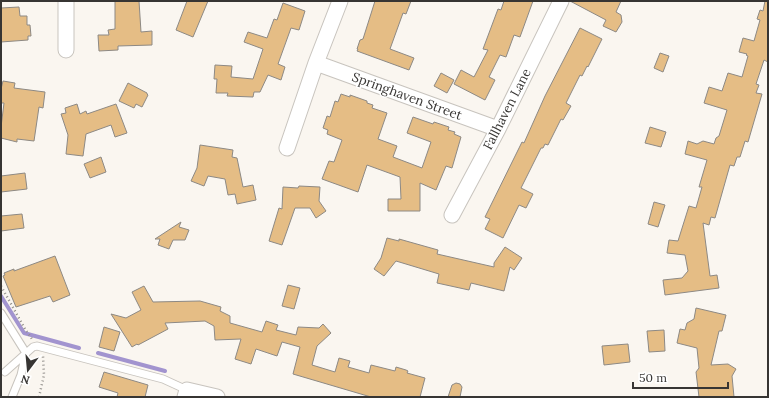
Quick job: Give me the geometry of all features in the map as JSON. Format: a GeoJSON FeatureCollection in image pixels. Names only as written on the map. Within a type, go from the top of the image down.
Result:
{"type":"FeatureCollection","features":[{"type":"Feature","properties":{"kind":"street"},"geometry":{"type":"LineString","coordinates":[[66,1],[66,50]]}},
{"type":"Feature","properties":{"kind":"street"},"geometry":{"type":"LineString","coordinates":[[288,148],[316,63],[340,1]]}},
{"type":"Feature","properties":{"kind":"street","name":"Fallhaven Lane"},"geometry":{"type":"LineString","coordinates":[[452,215],[498,129],[561,1]]}},
{"type":"Feature","properties":{"kind":"street","name":"Springhaven Street"},"geometry":{"type":"LineString","coordinates":[[316,63],[498,129]]}},
{"type":"Feature","properties":{"kind":"street"},"geometry":{"type":"LineString","coordinates":[[186,393],[217,397]]}},
{"type":"Feature","properties":{"kind":"lane"},"geometry":{"type":"LineString","coordinates":[[1,313],[26,353],[22,375],[12,397]]}},
{"type":"Feature","properties":{"kind":"lane"},"geometry":{"type":"LineString","coordinates":[[5,372],[36,344],[163,380],[186,393]]}},
{"type":"Feature","properties":{"kind":"path"},"geometry":{"type":"LineString","coordinates":[[1,286],[24,329],[42,353],[44,375],[39,397]]}},
{"type":"Feature","properties":{"kind":"building"},"geometry":{"type":"Polygon","coordinates":[[[115,1],[139,1],[141,32],[152,31],[152,45],[118,46],[118,50],[99,51],[98,35],[109,35],[108,30],[115,29],[115,1]]]}},
{"type":"Feature","properties":{"kind":"building"},"geometry":{"type":"Polygon","coordinates":[[[187,1],[208,1],[193,37],[176,30],[187,1]]]}},
{"type":"Feature","properties":{"kind":"building"},"geometry":{"type":"Polygon","coordinates":[[[375,1],[411,1],[406,14],[403,13],[390,49],[414,58],[409,70],[357,51],[360,40],[363,39],[375,1]]]}},
{"type":"Feature","properties":{"kind":"building"},"geometry":{"type":"Polygon","coordinates":[[[504,1],[533,1],[520,37],[514,35],[506,57],[500,55],[489,77],[495,80],[485,100],[454,84],[461,70],[474,77],[488,50],[483,49],[498,9],[501,10],[504,1]]]}},
{"type":"Feature","properties":{"kind":"building"},"geometry":{"type":"Polygon","coordinates":[[[570,1],[621,1],[616,12],[621,15],[622,22],[616,32],[603,26],[606,20],[570,1]]]}},
{"type":"Feature","properties":{"kind":"building"},"geometry":{"type":"Polygon","coordinates":[[[765,1],[768,2],[768,62],[764,60],[756,84],[759,85],[756,93],[762,94],[748,142],[745,141],[740,157],[737,157],[734,166],[730,165],[715,218],[711,217],[709,225],[703,223],[710,276],[717,275],[719,288],[665,295],[663,280],[682,278],[688,271],[685,255],[667,253],[669,240],[678,241],[689,206],[696,208],[702,187],[699,187],[707,160],[685,154],[688,141],[697,144],[703,141],[714,144],[716,138],[719,136],[727,110],[704,103],[709,87],[722,91],[728,73],[742,77],[748,56],[746,55],[747,54],[739,52],[743,38],[754,41],[760,20],[757,19],[760,10],[763,11],[765,1]]]}},
{"type":"Feature","properties":{"kind":"building"},"geometry":{"type":"Polygon","coordinates":[[[283,3],[305,11],[299,30],[291,28],[278,64],[285,67],[281,80],[268,75],[260,92],[254,92],[253,97],[227,96],[228,93],[216,93],[217,79],[214,79],[215,65],[232,66],[231,77],[253,79],[263,49],[244,42],[248,32],[267,38],[274,19],[277,20],[283,3]]]}},
{"type":"Feature","properties":{"kind":"building"},"geometry":{"type":"Polygon","coordinates":[[[19,7],[20,16],[27,16],[27,25],[30,25],[31,36],[28,36],[28,40],[1,42],[1,8],[19,7]]]}},
{"type":"Feature","properties":{"kind":"building"},"geometry":{"type":"Polygon","coordinates":[[[580,28],[602,39],[588,67],[587,66],[582,76],[580,75],[566,103],[571,106],[563,120],[561,119],[548,145],[545,144],[543,148],[541,148],[521,188],[533,194],[526,208],[519,205],[503,238],[485,229],[490,219],[485,217],[522,142],[524,143],[545,96],[580,28]]]}},
{"type":"Feature","properties":{"kind":"building"},"geometry":{"type":"Polygon","coordinates":[[[660,53],[669,56],[663,72],[654,68],[660,53]]]}},
{"type":"Feature","properties":{"kind":"building"},"geometry":{"type":"Polygon","coordinates":[[[441,73],[454,80],[447,93],[434,86],[441,73]]]}},
{"type":"Feature","properties":{"kind":"building"},"geometry":{"type":"Polygon","coordinates":[[[3,81],[15,83],[14,88],[45,92],[43,108],[39,107],[34,141],[17,139],[17,142],[1,138],[4,103],[1,103],[1,89],[3,81]]]}},
{"type":"Feature","properties":{"kind":"building"},"geometry":{"type":"Polygon","coordinates":[[[128,83],[147,93],[148,95],[142,107],[136,104],[134,108],[119,101],[128,83]]]}},
{"type":"Feature","properties":{"kind":"building"},"geometry":{"type":"Polygon","coordinates":[[[341,94],[350,97],[350,95],[367,101],[367,103],[373,105],[372,108],[387,113],[378,139],[397,146],[393,157],[422,168],[431,142],[407,133],[413,117],[433,124],[434,122],[449,127],[448,130],[455,132],[454,134],[461,137],[452,168],[446,166],[436,190],[420,183],[420,211],[388,211],[388,199],[401,199],[400,177],[367,165],[358,192],[322,179],[329,161],[334,162],[342,140],[327,134],[328,130],[323,128],[327,116],[330,117],[335,101],[338,102],[341,94]]]}},
{"type":"Feature","properties":{"kind":"building"},"geometry":{"type":"Polygon","coordinates":[[[77,104],[80,114],[86,111],[87,114],[116,104],[127,133],[115,137],[111,125],[86,134],[83,156],[66,154],[68,135],[61,114],[66,113],[65,108],[77,104]]]}},
{"type":"Feature","properties":{"kind":"building"},"geometry":{"type":"Polygon","coordinates":[[[650,127],[666,132],[661,147],[645,143],[650,127]]]}},
{"type":"Feature","properties":{"kind":"building"},"geometry":{"type":"Polygon","coordinates":[[[200,145],[233,150],[232,157],[237,158],[243,187],[253,185],[256,200],[237,204],[235,194],[228,195],[225,179],[208,176],[204,186],[191,181],[197,168],[200,145]]]}},
{"type":"Feature","properties":{"kind":"building"},"geometry":{"type":"Polygon","coordinates":[[[101,157],[106,172],[90,178],[84,164],[101,157]]]}},
{"type":"Feature","properties":{"kind":"building"},"geometry":{"type":"Polygon","coordinates":[[[25,173],[27,189],[1,192],[1,176],[25,173]]]}},
{"type":"Feature","properties":{"kind":"building"},"geometry":{"type":"Polygon","coordinates":[[[299,186],[320,187],[319,201],[326,211],[316,218],[310,208],[295,208],[282,245],[269,241],[279,208],[282,209],[283,187],[298,188],[299,186]]]}},
{"type":"Feature","properties":{"kind":"building"},"geometry":{"type":"Polygon","coordinates":[[[654,202],[665,205],[658,227],[648,224],[654,202]]]}},
{"type":"Feature","properties":{"kind":"building"},"geometry":{"type":"Polygon","coordinates":[[[22,214],[24,228],[1,231],[1,216],[22,214]]]}},
{"type":"Feature","properties":{"kind":"building"},"geometry":{"type":"Polygon","coordinates":[[[181,222],[179,227],[189,230],[185,240],[173,240],[169,249],[158,245],[160,239],[155,239],[181,222]]]}},
{"type":"Feature","properties":{"kind":"building"},"geometry":{"type":"Polygon","coordinates":[[[387,238],[399,241],[399,239],[438,250],[437,254],[494,267],[494,263],[505,247],[522,258],[514,270],[510,267],[504,291],[471,283],[469,290],[437,283],[439,274],[396,261],[384,276],[374,269],[381,258],[387,238]]]}},
{"type":"Feature","properties":{"kind":"building"},"geometry":{"type":"Polygon","coordinates":[[[55,256],[70,295],[53,302],[50,296],[16,307],[3,276],[5,275],[4,273],[14,269],[14,271],[55,256]]]}},
{"type":"Feature","properties":{"kind":"building"},"geometry":{"type":"Polygon","coordinates":[[[288,285],[300,288],[294,309],[282,306],[288,285]]]}},
{"type":"Feature","properties":{"kind":"building"},"geometry":{"type":"Polygon","coordinates":[[[144,286],[153,302],[200,301],[221,307],[220,311],[230,316],[230,323],[262,332],[266,321],[278,325],[276,330],[296,335],[298,327],[319,328],[323,324],[331,333],[317,346],[312,365],[335,372],[339,358],[350,361],[348,367],[369,373],[371,365],[395,371],[396,367],[408,371],[407,373],[425,378],[420,397],[371,397],[293,374],[300,347],[282,342],[277,356],[256,349],[251,364],[235,359],[241,339],[215,340],[214,326],[205,321],[165,323],[168,329],[132,347],[111,314],[126,318],[141,310],[132,292],[144,286]]]}},
{"type":"Feature","properties":{"kind":"building"},"geometry":{"type":"Polygon","coordinates":[[[696,308],[726,315],[722,331],[719,331],[711,365],[728,364],[736,369],[732,376],[734,397],[699,397],[696,372],[699,368],[697,348],[677,343],[680,329],[685,330],[687,323],[694,319],[696,308]]]}},
{"type":"Feature","properties":{"kind":"building"},"geometry":{"type":"Polygon","coordinates":[[[104,327],[120,332],[114,351],[99,347],[104,327]]]}},
{"type":"Feature","properties":{"kind":"building"},"geometry":{"type":"Polygon","coordinates":[[[664,330],[665,351],[649,352],[647,331],[664,330]]]}},
{"type":"Feature","properties":{"kind":"building"},"geometry":{"type":"Polygon","coordinates":[[[628,344],[630,362],[604,365],[602,346],[628,344]]]}},
{"type":"Feature","properties":{"kind":"building"},"geometry":{"type":"Polygon","coordinates":[[[104,372],[148,385],[145,397],[117,397],[118,393],[99,387],[104,372]]]}},
{"type":"Feature","properties":{"kind":"building"},"geometry":{"type":"Polygon","coordinates":[[[456,383],[460,384],[462,387],[460,397],[448,397],[452,385],[456,383]]]}},
{"type":"Feature","properties":{"kind":"waterway"},"geometry":{"type":"LineString","coordinates":[[1,296],[24,333],[79,348]]}},
{"type":"Feature","properties":{"kind":"waterway"},"geometry":{"type":"LineString","coordinates":[[98,353],[165,371]]}}]}
